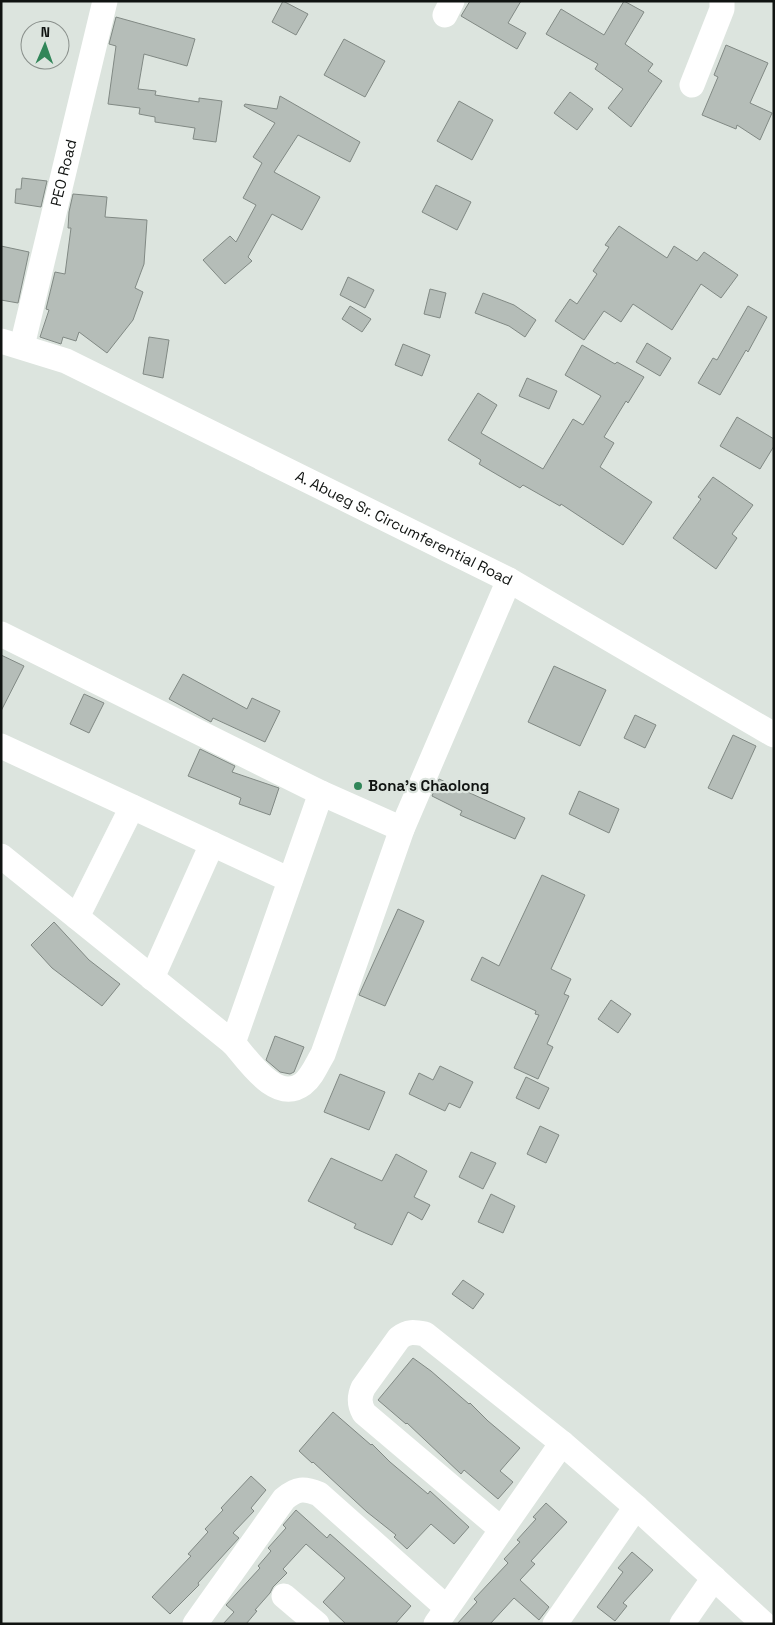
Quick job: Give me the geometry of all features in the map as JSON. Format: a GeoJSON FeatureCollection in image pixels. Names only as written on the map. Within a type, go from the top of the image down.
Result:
{"type":"FeatureCollection","features":[{"type":"Feature","properties":{"kind":"street","name":"PEO Road"},"geometry":{"type":"LineString","coordinates":[[11,343],[105,1]]}},
{"type":"Feature","properties":{"kind":"street"},"geometry":{"type":"LineString","coordinates":[[692,84],[722,9],[722,1]]}},
{"type":"Feature","properties":{"kind":"street","name":"A. Abueg Sr. Circumferential Road"},"geometry":{"type":"LineString","coordinates":[[11,343],[66,361],[508,580],[774,735]]}},
{"type":"Feature","properties":{"kind":"street"},"geometry":{"type":"LineString","coordinates":[[1,856],[233,1043],[260,1074],[275,1087],[295,1088],[304,1083],[314,1071],[322,1054],[402,829],[508,580]]}},
{"type":"Feature","properties":{"kind":"street"},"geometry":{"type":"LineString","coordinates":[[1,634],[321,793],[402,829]]}},
{"type":"Feature","properties":{"kind":"street"},"geometry":{"type":"LineString","coordinates":[[1,746],[290,880]]}},
{"type":"Feature","properties":{"kind":"street"},"geometry":{"type":"LineString","coordinates":[[233,1043],[321,793]]}},
{"type":"Feature","properties":{"kind":"street"},"geometry":{"type":"LineString","coordinates":[[77,917],[132,807]]}},
{"type":"Feature","properties":{"kind":"street"},"geometry":{"type":"LineString","coordinates":[[152,978],[212,844]]}},
{"type":"Feature","properties":{"kind":"street"},"geometry":{"type":"LineString","coordinates":[[501,1529],[364,1413],[360,1401],[363,1388],[399,1338],[406,1333],[425,1334],[562,1443],[636,1507],[764,1624]]}},
{"type":"Feature","properties":{"kind":"street"},"geometry":{"type":"LineString","coordinates":[[195,1624],[284,1499],[293,1491],[302,1489],[311,1490],[319,1494],[442,1616],[562,1443]]}},
{"type":"Feature","properties":{"kind":"street"},"geometry":{"type":"LineString","coordinates":[[555,1624],[636,1507]]}},
{"type":"Feature","properties":{"kind":"street"},"geometry":{"type":"LineString","coordinates":[[682,1624],[714,1578]]}},
{"type":"Feature","properties":{"kind":"street"},"geometry":{"type":"LineString","coordinates":[[284,1596],[317,1624]]}},
{"type":"Feature","properties":{"kind":"building"},"geometry":{"type":"Polygon","coordinates":[[[283,1],[308,14],[296,35],[272,22],[283,1]]]}},
{"type":"Feature","properties":{"kind":"building"},"geometry":{"type":"Polygon","coordinates":[[[470,1],[521,1],[508,23],[526,33],[517,49],[461,16],[470,1]]]}},
{"type":"Feature","properties":{"kind":"building"},"geometry":{"type":"Polygon","coordinates":[[[624,1],[644,12],[625,44],[653,64],[648,71],[662,81],[631,127],[608,108],[623,89],[595,69],[598,64],[546,34],[561,9],[604,35],[624,1]]]}},
{"type":"Feature","properties":{"kind":"building"},"geometry":{"type":"Polygon","coordinates":[[[116,17],[195,39],[187,66],[144,54],[138,89],[156,91],[155,95],[199,102],[199,98],[222,101],[216,142],[193,139],[195,128],[155,122],[155,117],[139,114],[140,108],[108,104],[116,46],[109,44],[116,17]]]}},
{"type":"Feature","properties":{"kind":"building"},"geometry":{"type":"Polygon","coordinates":[[[344,39],[385,61],[365,97],[324,75],[344,39]]]}},
{"type":"Feature","properties":{"kind":"building"},"geometry":{"type":"Polygon","coordinates":[[[726,45],[768,63],[750,103],[772,113],[760,140],[737,125],[736,129],[702,115],[718,77],[714,75],[726,45]]]}},
{"type":"Feature","properties":{"kind":"building"},"geometry":{"type":"Polygon","coordinates":[[[570,92],[593,109],[577,130],[554,113],[570,92]]]}},
{"type":"Feature","properties":{"kind":"building"},"geometry":{"type":"Polygon","coordinates":[[[280,96],[360,142],[350,162],[298,135],[274,172],[320,197],[302,230],[272,214],[248,257],[252,261],[225,284],[203,260],[230,236],[236,242],[256,205],[243,198],[262,163],[253,157],[275,123],[244,106],[245,104],[277,109],[280,96]]]}},
{"type":"Feature","properties":{"kind":"building"},"geometry":{"type":"Polygon","coordinates":[[[459,101],[493,120],[472,160],[437,141],[459,101]]]}},
{"type":"Feature","properties":{"kind":"building"},"geometry":{"type":"Polygon","coordinates":[[[22,178],[47,181],[41,207],[15,203],[16,189],[21,189],[22,178]]]}},
{"type":"Feature","properties":{"kind":"building"},"geometry":{"type":"Polygon","coordinates":[[[436,185],[471,202],[457,230],[422,212],[436,185]]]}},
{"type":"Feature","properties":{"kind":"building"},"geometry":{"type":"Polygon","coordinates":[[[73,194],[107,197],[105,217],[147,220],[144,264],[135,288],[143,292],[133,320],[107,353],[79,332],[76,341],[63,337],[61,344],[40,337],[49,310],[46,309],[55,272],[65,274],[71,228],[68,228],[69,212],[73,194]]]}},
{"type":"Feature","properties":{"kind":"building"},"geometry":{"type":"Polygon","coordinates":[[[619,226],[667,258],[674,246],[697,261],[704,252],[738,275],[721,298],[701,284],[672,330],[633,304],[621,322],[604,311],[584,340],[555,321],[570,299],[577,304],[597,274],[593,271],[609,247],[605,245],[619,226]]]}},
{"type":"Feature","properties":{"kind":"building"},"geometry":{"type":"Polygon","coordinates":[[[1,246],[29,252],[18,303],[1,300],[1,246]]]}},
{"type":"Feature","properties":{"kind":"building"},"geometry":{"type":"Polygon","coordinates":[[[348,277],[374,290],[365,308],[340,295],[348,277]]]}},
{"type":"Feature","properties":{"kind":"building"},"geometry":{"type":"Polygon","coordinates":[[[430,289],[446,293],[440,318],[424,314],[430,289]]]}},
{"type":"Feature","properties":{"kind":"building"},"geometry":{"type":"Polygon","coordinates":[[[483,293],[514,305],[536,320],[525,337],[509,326],[475,313],[483,293]]]}},
{"type":"Feature","properties":{"kind":"building"},"geometry":{"type":"Polygon","coordinates":[[[350,306],[371,319],[362,332],[342,319],[350,306]]]}},
{"type":"Feature","properties":{"kind":"building"},"geometry":{"type":"Polygon","coordinates":[[[748,306],[767,317],[748,352],[746,350],[720,395],[698,383],[713,358],[717,360],[748,306]]]}},
{"type":"Feature","properties":{"kind":"building"},"geometry":{"type":"Polygon","coordinates":[[[149,337],[169,340],[163,378],[143,374],[149,337]]]}},
{"type":"Feature","properties":{"kind":"building"},"geometry":{"type":"Polygon","coordinates":[[[647,343],[671,358],[660,376],[636,362],[647,343]]]}},
{"type":"Feature","properties":{"kind":"building"},"geometry":{"type":"Polygon","coordinates":[[[403,344],[430,355],[422,376],[395,365],[403,344]]]}},
{"type":"Feature","properties":{"kind":"building"},"geometry":{"type":"Polygon","coordinates":[[[582,345],[615,364],[617,362],[644,377],[628,403],[626,401],[604,437],[614,443],[600,467],[652,502],[623,545],[561,504],[560,506],[523,485],[520,488],[479,464],[481,460],[448,440],[478,393],[497,405],[481,433],[543,469],[573,419],[583,425],[601,396],[565,375],[582,345]]]}},
{"type":"Feature","properties":{"kind":"building"},"geometry":{"type":"Polygon","coordinates":[[[527,378],[557,391],[549,409],[519,396],[527,378]]]}},
{"type":"Feature","properties":{"kind":"building"},"geometry":{"type":"Polygon","coordinates":[[[737,417],[774,439],[774,446],[760,469],[720,446],[737,417]]]}},
{"type":"Feature","properties":{"kind":"building"},"geometry":{"type":"Polygon","coordinates":[[[713,477],[753,505],[732,534],[737,538],[716,569],[673,538],[701,499],[698,497],[713,477]]]}},
{"type":"Feature","properties":{"kind":"building"},"geometry":{"type":"Polygon","coordinates":[[[1,655],[24,666],[1,711],[1,655]]]}},
{"type":"Feature","properties":{"kind":"building"},"geometry":{"type":"Polygon","coordinates":[[[554,666],[606,690],[580,746],[528,722],[554,666]]]}},
{"type":"Feature","properties":{"kind":"building"},"geometry":{"type":"Polygon","coordinates":[[[183,674],[247,709],[252,698],[280,711],[265,742],[213,718],[211,722],[169,699],[183,674]]]}},
{"type":"Feature","properties":{"kind":"building"},"geometry":{"type":"Polygon","coordinates":[[[84,694],[104,703],[89,733],[70,724],[84,694]]]}},
{"type":"Feature","properties":{"kind":"building"},"geometry":{"type":"Polygon","coordinates":[[[635,715],[656,725],[645,748],[624,738],[635,715]]]}},
{"type":"Feature","properties":{"kind":"building"},"geometry":{"type":"Polygon","coordinates":[[[733,735],[756,746],[732,799],[708,788],[733,735]]]}},
{"type":"Feature","properties":{"kind":"building"},"geometry":{"type":"Polygon","coordinates":[[[200,749],[235,766],[232,772],[279,788],[270,815],[239,804],[241,798],[188,776],[200,749]]]}},
{"type":"Feature","properties":{"kind":"building"},"geometry":{"type":"Polygon","coordinates":[[[439,779],[525,818],[515,839],[460,815],[462,811],[432,796],[439,779]]]}},
{"type":"Feature","properties":{"kind":"building"},"geometry":{"type":"Polygon","coordinates":[[[579,791],[619,809],[609,833],[569,814],[579,791]]]}},
{"type":"Feature","properties":{"kind":"building"},"geometry":{"type":"Polygon","coordinates":[[[542,875],[585,895],[551,969],[571,979],[564,994],[569,996],[547,1044],[553,1047],[538,1079],[514,1068],[539,1015],[535,1014],[536,1011],[471,980],[482,957],[499,966],[542,875]]]}},
{"type":"Feature","properties":{"kind":"building"},"geometry":{"type":"Polygon","coordinates":[[[398,909],[424,921],[385,1006],[359,995],[398,909]]]}},
{"type":"Feature","properties":{"kind":"building"},"geometry":{"type":"Polygon","coordinates":[[[54,922],[89,960],[120,984],[102,1006],[52,968],[31,945],[54,922]]]}},
{"type":"Feature","properties":{"kind":"building"},"geometry":{"type":"Polygon","coordinates":[[[611,1000],[631,1014],[618,1033],[598,1019],[611,1000]]]}},
{"type":"Feature","properties":{"kind":"building"},"geometry":{"type":"Polygon","coordinates":[[[275,1036],[304,1047],[294,1072],[290,1074],[280,1072],[266,1060],[275,1036]]]}},
{"type":"Feature","properties":{"kind":"building"},"geometry":{"type":"Polygon","coordinates":[[[440,1066],[473,1082],[460,1108],[449,1103],[445,1111],[409,1094],[419,1073],[433,1080],[440,1066]]]}},
{"type":"Feature","properties":{"kind":"building"},"geometry":{"type":"Polygon","coordinates":[[[340,1074],[385,1092],[369,1130],[324,1112],[340,1074]]]}},
{"type":"Feature","properties":{"kind":"building"},"geometry":{"type":"Polygon","coordinates":[[[526,1077],[549,1088],[539,1109],[516,1098],[526,1077]]]}},
{"type":"Feature","properties":{"kind":"building"},"geometry":{"type":"Polygon","coordinates":[[[540,1126],[559,1135],[546,1163],[527,1154],[540,1126]]]}},
{"type":"Feature","properties":{"kind":"building"},"geometry":{"type":"Polygon","coordinates":[[[471,1152],[496,1163],[483,1189],[459,1177],[471,1152]]]}},
{"type":"Feature","properties":{"kind":"building"},"geometry":{"type":"Polygon","coordinates":[[[396,1154],[427,1171],[414,1197],[430,1205],[422,1220],[408,1212],[392,1245],[354,1228],[356,1224],[308,1201],[331,1158],[382,1181],[396,1154]]]}},
{"type":"Feature","properties":{"kind":"building"},"geometry":{"type":"Polygon","coordinates":[[[491,1194],[515,1206],[503,1233],[478,1222],[491,1194]]]}},
{"type":"Feature","properties":{"kind":"building"},"geometry":{"type":"Polygon","coordinates":[[[463,1280],[484,1294],[473,1309],[452,1294],[463,1280]]]}},
{"type":"Feature","properties":{"kind":"building"},"geometry":{"type":"Polygon","coordinates":[[[413,1358],[470,1403],[520,1448],[500,1471],[513,1482],[498,1499],[464,1470],[461,1474],[407,1423],[378,1400],[413,1358]]]}},
{"type":"Feature","properties":{"kind":"building"},"geometry":{"type":"Polygon","coordinates":[[[333,1412],[428,1494],[430,1491],[469,1527],[454,1544],[431,1524],[407,1549],[394,1537],[396,1535],[367,1512],[299,1451],[333,1412]]]}},
{"type":"Feature","properties":{"kind":"building"},"geometry":{"type":"Polygon","coordinates":[[[251,1476],[266,1490],[251,1508],[254,1511],[233,1533],[239,1538],[198,1583],[199,1585],[170,1614],[152,1597],[191,1556],[188,1554],[208,1532],[205,1529],[223,1510],[221,1508],[251,1476]]]}},
{"type":"Feature","properties":{"kind":"building"},"geometry":{"type":"Polygon","coordinates":[[[546,1503],[567,1522],[531,1561],[535,1564],[520,1580],[549,1607],[539,1620],[514,1598],[490,1624],[457,1624],[477,1602],[474,1599],[508,1563],[504,1559],[520,1542],[517,1540],[536,1519],[533,1517],[546,1503]]]}},
{"type":"Feature","properties":{"kind":"building"},"geometry":{"type":"Polygon","coordinates":[[[296,1510],[327,1538],[330,1534],[411,1606],[395,1624],[346,1624],[323,1602],[345,1578],[306,1544],[283,1569],[287,1573],[273,1587],[246,1624],[223,1624],[234,1612],[226,1605],[260,1568],[258,1566],[271,1551],[268,1548],[286,1528],[283,1525],[296,1510]]]}},
{"type":"Feature","properties":{"kind":"building"},"geometry":{"type":"Polygon","coordinates":[[[632,1552],[653,1570],[623,1603],[627,1606],[615,1621],[597,1607],[623,1572],[618,1568],[632,1552]]]}},
{"type":"Feature","properties":{"kind":"place","name":"Bona’s Chaolong"},"geometry":{"type":"Point","coordinates":[358,786]}}]}
